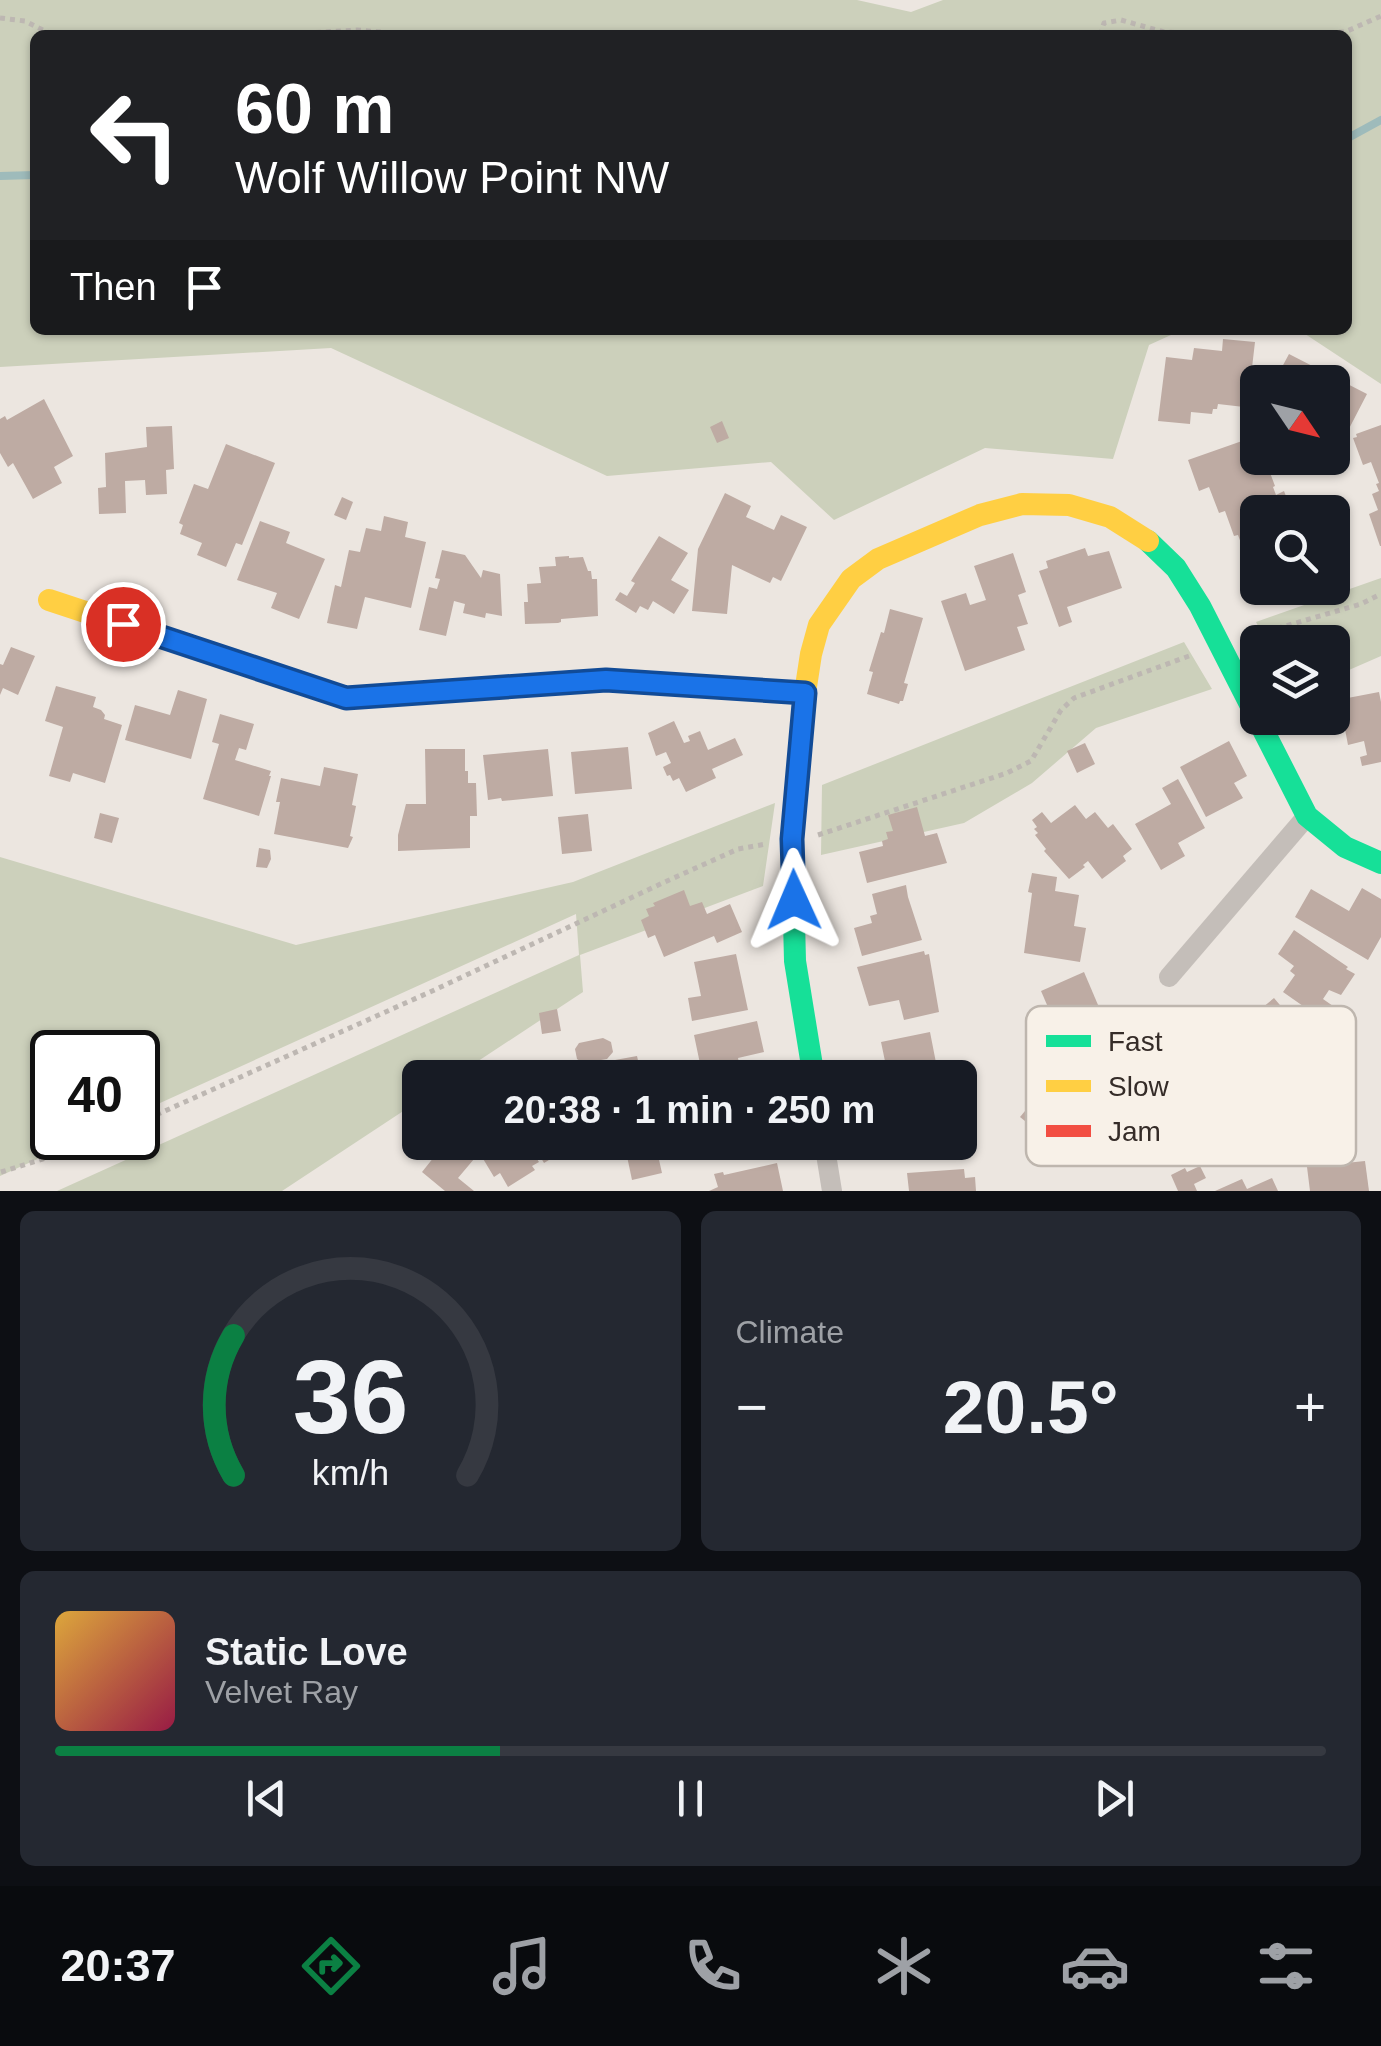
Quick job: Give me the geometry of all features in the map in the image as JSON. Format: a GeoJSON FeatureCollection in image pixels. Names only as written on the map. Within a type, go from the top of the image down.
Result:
{"type":"FeatureCollection","features":[{"type":"Feature","properties":{"kind":"street"},"geometry":{"type":"LineString","coordinates":[[811,1060],[795,962],[792,839],[805,693],[818,625],[851,579],[878,559],[980,515],[1022,504],[1069,505],[1110,518],[1148,541],[1176,568],[1200,606],[1307,816],[1345,847],[1381,864]]}},
{"type":"Feature","properties":{"kind":"street"},"geometry":{"type":"LineString","coordinates":[[49,600],[346,698],[606,680],[805,693]]}},
{"type":"Feature","properties":{"kind":"street"},"geometry":{"type":"LineString","coordinates":[[1169,978],[1307,816]]}},
{"type":"Feature","properties":{"kind":"street"},"geometry":{"type":"LineString","coordinates":[[827,1160],[832,1191]]}},
{"type":"Feature","properties":{"kind":"path"},"geometry":{"type":"LineString","coordinates":[[1350,30],[1381,16]]}},
{"type":"Feature","properties":{"kind":"path"},"geometry":{"type":"LineString","coordinates":[[0,18],[42,30]]}},
{"type":"Feature","properties":{"kind":"path"},"geometry":{"type":"LineString","coordinates":[[1102,30],[1104,22],[1120,20],[1157,30]]}},
{"type":"Feature","properties":{"kind":"path"},"geometry":{"type":"LineString","coordinates":[[1289,625],[1381,594]]}},
{"type":"Feature","properties":{"kind":"path"},"geometry":{"type":"LineString","coordinates":[[815,836],[1007,772],[1031,760],[1061,710],[1074,698],[1189,656]]}},
{"type":"Feature","properties":{"kind":"path"},"geometry":{"type":"LineString","coordinates":[[160,1113],[702,865],[738,850],[766,844]]}},
{"type":"Feature","properties":{"kind":"path"},"geometry":{"type":"LineString","coordinates":[[0,1173],[40,1160]]}},
{"type":"Feature","properties":{"kind":"green space"},"geometry":{"type":"Polygon","coordinates":[[[0,0],[857,0],[911,12],[943,0],[1381,0],[1381,384],[1307,335],[1352,335],[1352,30],[30,30],[30,335],[1171,335],[1149,345],[1113,459],[985,448],[834,520],[771,462],[607,476],[331,348],[0,367],[0,0]]]}},
{"type":"Feature","properties":{"kind":"green space"},"geometry":{"type":"Polygon","coordinates":[[[1381,578],[1381,656],[1350,670],[1350,625],[1256,622],[1304,605],[1350,605],[1350,589],[1381,578]]]}},
{"type":"Feature","properties":{"kind":"green space"},"geometry":{"type":"Polygon","coordinates":[[[1184,642],[1212,689],[1096,728],[1032,783],[964,823],[821,855],[822,785],[1184,642]]]}},
{"type":"Feature","properties":{"kind":"green space"},"geometry":{"type":"Polygon","coordinates":[[[775,803],[763,886],[580,955],[583,992],[480,1060],[402,1060],[402,1112],[282,1191],[57,1191],[126,1160],[160,1160],[160,1144],[579,955],[576,914],[160,1103],[160,1030],[30,1030],[30,1160],[35,1160],[0,1176],[0,857],[296,945],[573,882],[775,803]]]}},
{"type":"Feature","properties":{"kind":"building"},"geometry":{"type":"Polygon","coordinates":[[[1223,339],[1255,342],[1252,365],[1240,365],[1240,407],[1218,404],[1212,414],[1191,412],[1190,424],[1158,421],[1166,357],[1192,360],[1194,348],[1222,351],[1223,339]]]}},
{"type":"Feature","properties":{"kind":"building"},"geometry":{"type":"Polygon","coordinates":[[[1289,354],[1310,365],[1283,365],[1289,354]]]}},
{"type":"Feature","properties":{"kind":"building"},"geometry":{"type":"Polygon","coordinates":[[[1350,385],[1367,394],[1350,427],[1350,385]]]}},
{"type":"Feature","properties":{"kind":"building"},"geometry":{"type":"Polygon","coordinates":[[[44,399],[73,456],[54,467],[62,483],[33,499],[13,463],[8,467],[0,453],[0,419],[5,416],[7,420],[44,399]]]}},
{"type":"Feature","properties":{"kind":"building"},"geometry":{"type":"Polygon","coordinates":[[[722,421],[729,438],[717,443],[710,427],[722,421]]]}},
{"type":"Feature","properties":{"kind":"building"},"geometry":{"type":"Polygon","coordinates":[[[1381,425],[1380,546],[1369,514],[1378,510],[1372,494],[1379,491],[1379,483],[1371,462],[1363,465],[1353,438],[1381,425]]]}},
{"type":"Feature","properties":{"kind":"building"},"geometry":{"type":"Polygon","coordinates":[[[172,426],[174,469],[166,470],[167,494],[146,495],[145,480],[125,481],[126,513],[99,514],[98,488],[106,487],[105,453],[147,447],[146,427],[172,426]]]}},
{"type":"Feature","properties":{"kind":"building"},"geometry":{"type":"Polygon","coordinates":[[[1240,442],[1240,475],[1271,475],[1276,495],[1240,495],[1240,540],[1238,535],[1234,536],[1225,511],[1219,513],[1209,487],[1199,491],[1188,460],[1240,442]]]}},
{"type":"Feature","properties":{"kind":"building"},"geometry":{"type":"Polygon","coordinates":[[[226,444],[275,463],[242,545],[236,543],[226,567],[197,555],[202,543],[180,534],[183,525],[179,523],[194,484],[208,489],[226,444]]]}},
{"type":"Feature","properties":{"kind":"building"},"geometry":{"type":"Polygon","coordinates":[[[725,493],[751,506],[746,517],[774,530],[781,515],[807,527],[781,581],[773,577],[770,583],[732,565],[727,614],[692,611],[698,549],[725,493]]]}},
{"type":"Feature","properties":{"kind":"building"},"geometry":{"type":"Polygon","coordinates":[[[342,497],[353,502],[346,520],[334,515],[342,497]]]}},
{"type":"Feature","properties":{"kind":"building"},"geometry":{"type":"Polygon","coordinates":[[[384,516],[408,522],[405,537],[426,542],[411,608],[365,597],[357,629],[327,623],[335,585],[341,587],[349,550],[360,552],[366,528],[381,531],[384,516]]]}},
{"type":"Feature","properties":{"kind":"building"},"geometry":{"type":"Polygon","coordinates":[[[260,521],[290,532],[286,543],[325,559],[299,619],[271,608],[277,593],[237,580],[260,521]]]}},
{"type":"Feature","properties":{"kind":"building"},"geometry":{"type":"Polygon","coordinates":[[[659,536],[688,553],[671,580],[689,590],[674,614],[653,601],[648,610],[640,606],[636,613],[615,600],[620,592],[627,596],[635,583],[631,581],[659,536]]]}},
{"type":"Feature","properties":{"kind":"building"},"geometry":{"type":"Polygon","coordinates":[[[1085,548],[1088,556],[1109,551],[1122,588],[1067,607],[1072,622],[1059,627],[1039,571],[1048,568],[1046,561],[1085,548]]]}},
{"type":"Feature","properties":{"kind":"building"},"geometry":{"type":"Polygon","coordinates":[[[442,550],[465,555],[481,578],[483,570],[500,574],[502,616],[486,613],[485,618],[463,613],[465,604],[454,601],[446,636],[419,630],[429,587],[437,589],[440,579],[435,578],[442,550]]]}},
{"type":"Feature","properties":{"kind":"building"},"geometry":{"type":"Polygon","coordinates":[[[1013,553],[1026,592],[1018,595],[1028,624],[1017,627],[1025,650],[965,671],[941,601],[966,593],[970,605],[986,600],[974,566],[1013,553]]]}},
{"type":"Feature","properties":{"kind":"building"},"geometry":{"type":"Polygon","coordinates":[[[555,557],[583,557],[592,579],[597,579],[598,616],[525,624],[527,584],[541,583],[539,567],[556,566],[555,557]]]}},
{"type":"Feature","properties":{"kind":"building"},"geometry":{"type":"Polygon","coordinates":[[[890,609],[923,618],[904,683],[908,684],[899,704],[867,694],[873,672],[869,671],[890,609]]]}},
{"type":"Feature","properties":{"kind":"building"},"geometry":{"type":"Polygon","coordinates":[[[11,647],[35,656],[18,695],[3,688],[0,695],[0,664],[3,665],[11,647]]]}},
{"type":"Feature","properties":{"kind":"building"},"geometry":{"type":"Polygon","coordinates":[[[56,686],[96,697],[93,707],[101,710],[104,719],[122,725],[105,783],[73,773],[70,782],[49,776],[63,727],[45,721],[56,686]]]}},
{"type":"Feature","properties":{"kind":"building"},"geometry":{"type":"Polygon","coordinates":[[[178,690],[207,699],[191,759],[125,740],[135,705],[170,715],[178,690]]]}},
{"type":"Feature","properties":{"kind":"building"},"geometry":{"type":"Polygon","coordinates":[[[1379,692],[1381,762],[1362,766],[1360,757],[1367,755],[1364,741],[1348,745],[1350,698],[1379,692]]]}},
{"type":"Feature","properties":{"kind":"building"},"geometry":{"type":"Polygon","coordinates":[[[220,714],[254,724],[246,750],[239,748],[235,760],[271,771],[259,816],[203,799],[219,744],[212,742],[220,714]]]}},
{"type":"Feature","properties":{"kind":"building"},"geometry":{"type":"Polygon","coordinates":[[[674,721],[684,743],[690,741],[688,736],[700,731],[708,750],[735,738],[743,755],[712,769],[716,778],[686,792],[679,778],[673,781],[667,776],[663,767],[671,763],[666,752],[656,756],[648,733],[674,721]]]}},
{"type":"Feature","properties":{"kind":"building"},"geometry":{"type":"Polygon","coordinates":[[[1229,741],[1247,776],[1234,783],[1243,798],[1206,817],[1180,767],[1229,741]]]}},
{"type":"Feature","properties":{"kind":"building"},"geometry":{"type":"Polygon","coordinates":[[[1085,743],[1095,764],[1077,773],[1067,751],[1085,743]]]}},
{"type":"Feature","properties":{"kind":"building"},"geometry":{"type":"Polygon","coordinates":[[[628,747],[632,789],[575,794],[571,752],[628,747]]]}},
{"type":"Feature","properties":{"kind":"building"},"geometry":{"type":"Polygon","coordinates":[[[425,749],[465,749],[468,783],[476,783],[477,816],[470,816],[470,848],[398,851],[406,804],[426,804],[425,749]]]}},
{"type":"Feature","properties":{"kind":"building"},"geometry":{"type":"Polygon","coordinates":[[[548,749],[553,796],[488,800],[483,755],[548,749]]]}},
{"type":"Feature","properties":{"kind":"building"},"geometry":{"type":"Polygon","coordinates":[[[324,767],[358,774],[352,805],[356,806],[350,836],[353,837],[348,848],[274,834],[281,778],[320,786],[324,767]]]}},
{"type":"Feature","properties":{"kind":"building"},"geometry":{"type":"Polygon","coordinates":[[[1178,779],[1205,828],[1178,843],[1185,856],[1161,870],[1135,824],[1171,804],[1162,788],[1178,779]]]}},
{"type":"Feature","properties":{"kind":"building"},"geometry":{"type":"Polygon","coordinates":[[[1075,805],[1086,819],[1095,812],[1108,828],[1113,824],[1132,849],[1123,856],[1126,861],[1102,879],[1088,861],[1069,879],[1035,835],[1037,827],[1032,820],[1042,812],[1051,823],[1075,805]]]}},
{"type":"Feature","properties":{"kind":"building"},"geometry":{"type":"Polygon","coordinates":[[[917,807],[925,836],[937,833],[947,863],[867,883],[859,852],[883,846],[882,841],[888,839],[886,832],[893,831],[888,815],[917,807]]]}},
{"type":"Feature","properties":{"kind":"building"},"geometry":{"type":"Polygon","coordinates":[[[100,813],[119,818],[112,843],[94,838],[100,813]]]}},
{"type":"Feature","properties":{"kind":"building"},"geometry":{"type":"Polygon","coordinates":[[[588,814],[592,851],[562,854],[558,817],[588,814]]]}},
{"type":"Feature","properties":{"kind":"building"},"geometry":{"type":"Polygon","coordinates":[[[259,848],[270,850],[267,868],[256,867],[259,848]]]}},
{"type":"Feature","properties":{"kind":"building"},"geometry":{"type":"Polygon","coordinates":[[[1032,873],[1057,877],[1055,891],[1079,895],[1074,926],[1086,928],[1080,962],[1024,953],[1032,873]]]}},
{"type":"Feature","properties":{"kind":"building"},"geometry":{"type":"Polygon","coordinates":[[[906,885],[922,940],[862,956],[854,928],[872,923],[870,916],[877,914],[872,894],[906,885]]]}},
{"type":"Feature","properties":{"kind":"building"},"geometry":{"type":"Polygon","coordinates":[[[1362,888],[1381,899],[1381,937],[1368,960],[1295,917],[1311,889],[1349,911],[1362,888]]]}},
{"type":"Feature","properties":{"kind":"building"},"geometry":{"type":"Polygon","coordinates":[[[684,890],[690,906],[702,902],[707,914],[730,904],[742,932],[717,943],[714,936],[664,957],[655,935],[648,938],[641,920],[649,916],[646,909],[655,906],[653,903],[684,890]]]}},
{"type":"Feature","properties":{"kind":"building"},"geometry":{"type":"Polygon","coordinates":[[[1294,930],[1355,974],[1341,995],[1329,990],[1323,999],[1333,1006],[1303,1006],[1283,992],[1295,975],[1290,971],[1294,966],[1278,954],[1294,930]]]}},
{"type":"Feature","properties":{"kind":"building"},"geometry":{"type":"Polygon","coordinates":[[[924,951],[929,954],[939,1012],[904,1020],[899,1000],[869,1006],[857,967],[924,951]]]}},
{"type":"Feature","properties":{"kind":"building"},"geometry":{"type":"Polygon","coordinates":[[[736,954],[748,1010],[692,1021],[688,998],[701,996],[694,962],[736,954]]]}},
{"type":"Feature","properties":{"kind":"building"},"geometry":{"type":"Polygon","coordinates":[[[1084,972],[1098,1006],[1048,1006],[1041,991],[1084,972]]]}},
{"type":"Feature","properties":{"kind":"building"},"geometry":{"type":"Polygon","coordinates":[[[1274,998],[1281,1006],[1264,1006],[1274,998]]]}},
{"type":"Feature","properties":{"kind":"building"},"geometry":{"type":"Polygon","coordinates":[[[557,1009],[561,1031],[542,1034],[539,1013],[557,1009]]]}},
{"type":"Feature","properties":{"kind":"building"},"geometry":{"type":"Polygon","coordinates":[[[757,1021],[764,1052],[738,1060],[699,1060],[694,1035],[757,1021]]]}},
{"type":"Feature","properties":{"kind":"building"},"geometry":{"type":"Polygon","coordinates":[[[930,1032],[935,1060],[885,1060],[881,1042],[930,1032]]]}},
{"type":"Feature","properties":{"kind":"building"},"geometry":{"type":"Polygon","coordinates":[[[603,1038],[611,1042],[613,1052],[607,1059],[578,1060],[575,1049],[579,1043],[603,1038]]]}},
{"type":"Feature","properties":{"kind":"building"},"geometry":{"type":"Polygon","coordinates":[[[432,1160],[473,1160],[458,1178],[474,1191],[445,1191],[422,1172],[432,1160]]]}},
{"type":"Feature","properties":{"kind":"building"},"geometry":{"type":"Polygon","coordinates":[[[484,1160],[539,1162],[532,1166],[535,1170],[508,1187],[500,1173],[494,1177],[484,1160]]]}},
{"type":"Feature","properties":{"kind":"building"},"geometry":{"type":"Polygon","coordinates":[[[628,1160],[659,1160],[662,1173],[632,1180],[628,1160]]]}},
{"type":"Feature","properties":{"kind":"building"},"geometry":{"type":"Polygon","coordinates":[[[1365,1161],[1369,1191],[1310,1191],[1307,1167],[1356,1166],[1356,1162],[1365,1161]]]}},
{"type":"Feature","properties":{"kind":"building"},"geometry":{"type":"Polygon","coordinates":[[[777,1163],[783,1191],[709,1191],[718,1187],[714,1174],[777,1163]]]}},
{"type":"Feature","properties":{"kind":"building"},"geometry":{"type":"Polygon","coordinates":[[[1200,1166],[1206,1178],[1194,1184],[1197,1191],[1178,1191],[1171,1175],[1200,1166]]]}},
{"type":"Feature","properties":{"kind":"building"},"geometry":{"type":"Polygon","coordinates":[[[964,1169],[965,1178],[975,1177],[976,1191],[909,1191],[907,1173],[964,1169]]]}},
{"type":"Feature","properties":{"kind":"building"},"geometry":{"type":"Polygon","coordinates":[[[1272,1178],[1278,1191],[1215,1191],[1242,1179],[1247,1189],[1272,1178]]]}},
{"type":"Feature","properties":{"kind":"waterway"},"geometry":{"type":"LineString","coordinates":[[1352,136],[1381,120]]}},
{"type":"Feature","properties":{"kind":"waterway"},"geometry":{"type":"LineString","coordinates":[[0,176],[30,175]]}},
{"type":"Feature","properties":{"kind":"traffic: fast"},"geometry":{"type":"LineString","coordinates":[[1148,541],[1176,568],[1200,606],[1307,816],[1345,847],[1381,863]]}},
{"type":"Feature","properties":{"kind":"traffic: fast"},"geometry":{"type":"LineString","coordinates":[[805,693],[792,839],[795,961],[811,1060]]}},
{"type":"Feature","properties":{"kind":"traffic: slow"},"geometry":{"type":"LineString","coordinates":[[805,693],[819,625],[851,579],[878,559],[980,515],[1022,504],[1069,505],[1110,517],[1148,541]]}},
{"type":"Feature","properties":{"kind":"traffic: slow"},"geometry":{"type":"LineString","coordinates":[[49,600],[346,698],[610,680]]}},
{"type":"Feature","properties":{"kind":"traffic: jam"},"geometry":{"type":"LineString","coordinates":[[610,680],[805,693]]}},
{"type":"Feature","properties":{"kind":"route"},"geometry":{"type":"LineString","coordinates":[[123,624],[346,698],[606,680],[805,693],[792,839],[794,900]]}}]}
